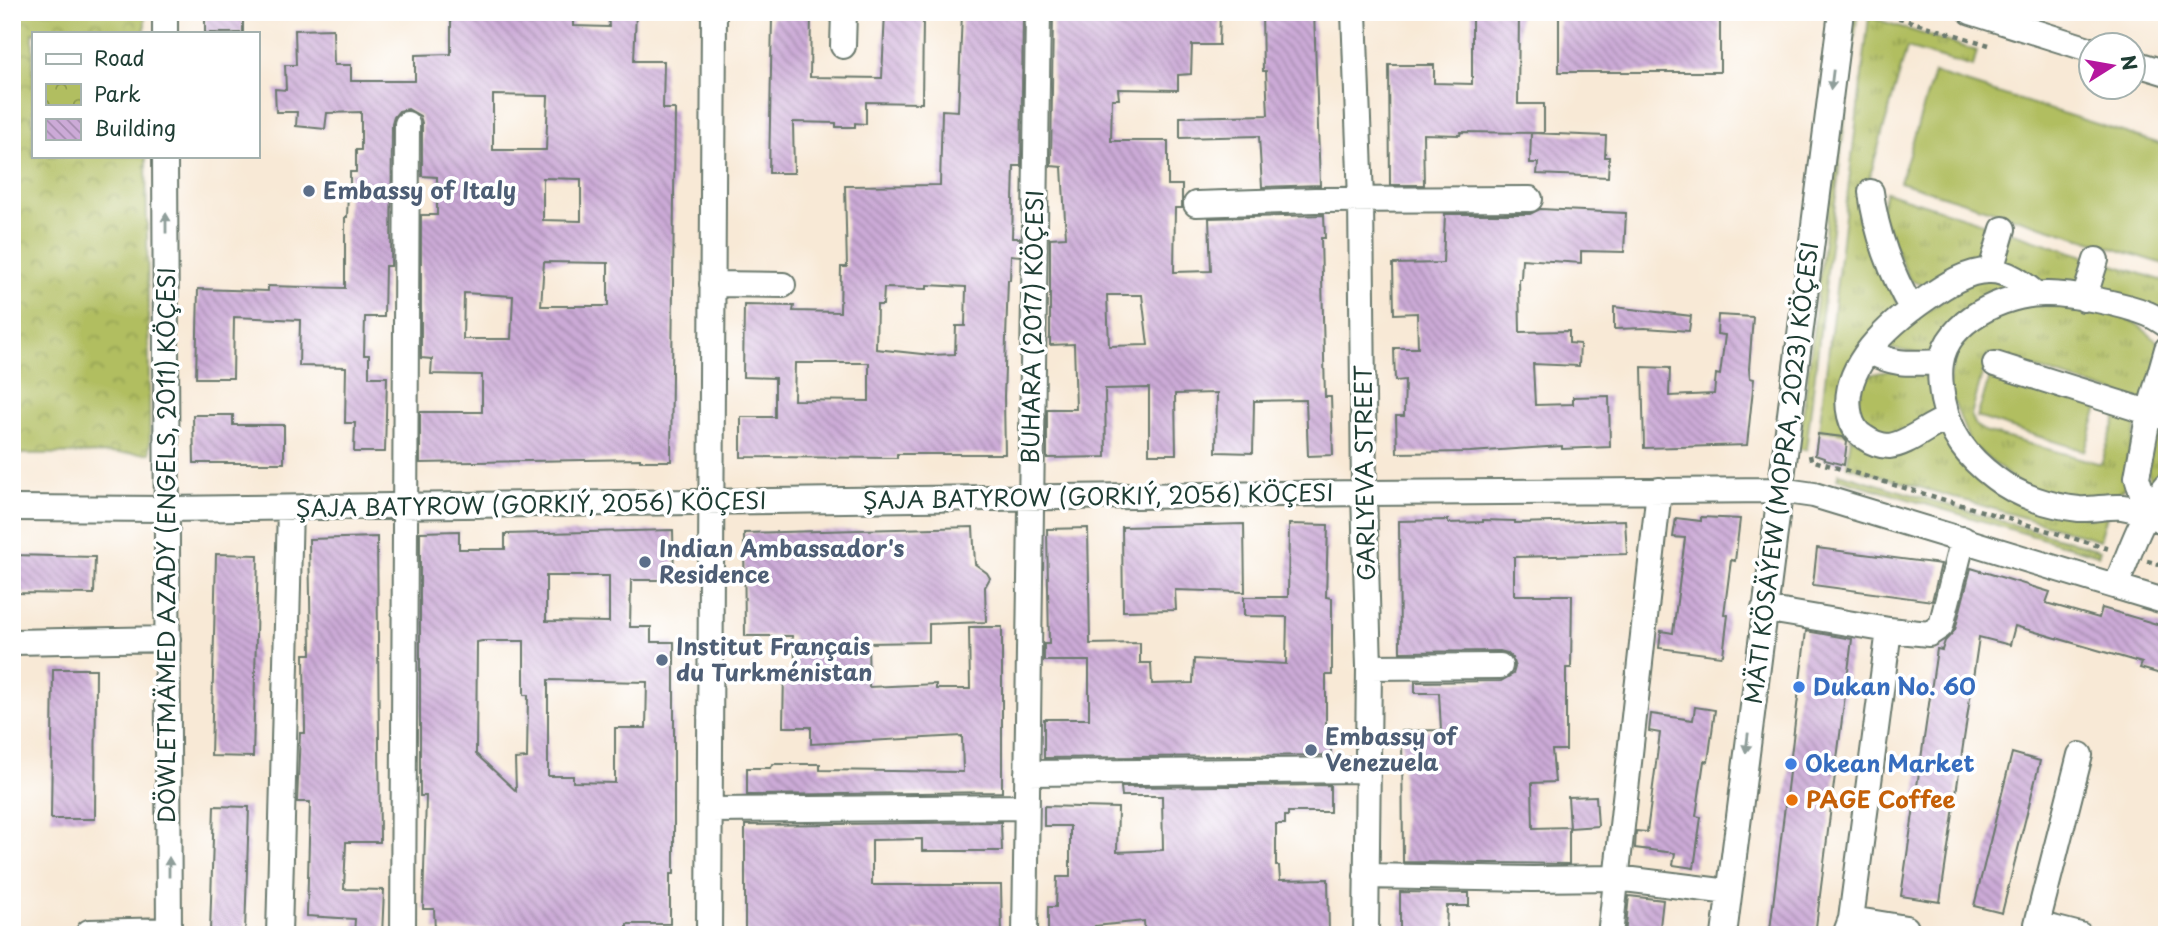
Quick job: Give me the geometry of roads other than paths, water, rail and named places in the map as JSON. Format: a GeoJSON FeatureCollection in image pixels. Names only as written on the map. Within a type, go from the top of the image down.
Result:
{"type":"FeatureCollection","features":[{"type":"Feature","properties":{"kind":"street"},"geometry":{"type":"LineString","coordinates":[[165,12],[165,32]]}},
{"type":"Feature","properties":{"kind":"street"},"geometry":{"type":"LineString","coordinates":[[709,935],[714,12]]}},
{"type":"Feature","properties":{"kind":"street"},"geometry":{"type":"LineString","coordinates":[[843,46],[844,12]]}},
{"type":"Feature","properties":{"kind":"street","name":"BUHARA (2017) KÖÇESI"},"geometry":{"type":"LineString","coordinates":[[1024,935],[1038,12]]}},
{"type":"Feature","properties":{"kind":"street","name":"GARLYEVA STREET"},"geometry":{"type":"LineString","coordinates":[[1354,12],[1361,200],[1369,667],[1366,935]]}},
{"type":"Feature","properties":{"kind":"street","name":"MÄTI KÖSÄÝEW (MOPRA, 2023) KÖÇESI"},"geometry":{"type":"LineString","coordinates":[[1724,935],[1841,12]]}},
{"type":"Feature","properties":{"kind":"street"},"geometry":{"type":"LineString","coordinates":[[1978,13],[2078,46]]}},
{"type":"Feature","properties":{"kind":"street"},"geometry":{"type":"LineString","coordinates":[[2148,67],[2167,73]]}},
{"type":"Feature","properties":{"kind":"street"},"geometry":{"type":"LineString","coordinates":[[403,935],[407,124]]}},
{"type":"Feature","properties":{"kind":"street","name":"DÖWLETMÄMED AZADY (ENGELS, 2011) KÖÇESI"},"geometry":{"type":"LineString","coordinates":[[166,158],[169,932]]}},
{"type":"Feature","properties":{"kind":"street"},"geometry":{"type":"LineString","coordinates":[[1871,192],[1873,212],[1893,273],[1912,309]]}},
{"type":"Feature","properties":{"kind":"street"},"geometry":{"type":"LineString","coordinates":[[1196,204],[1530,199]]}},
{"type":"Feature","properties":{"kind":"street"},"geometry":{"type":"LineString","coordinates":[[1991,270],[2003,229]]}},
{"type":"Feature","properties":{"kind":"street"},"geometry":{"type":"LineString","coordinates":[[2084,299],[2096,260]]}},
{"type":"Feature","properties":{"kind":"street"},"geometry":{"type":"LineString","coordinates":[[1947,419],[1892,446],[1871,442],[1859,434],[1853,425],[1848,402],[1852,383],[1869,351],[1891,325],[1912,309],[1943,286],[1971,274],[1991,270],[2023,283],[2036,294]]}},
{"type":"Feature","properties":{"kind":"street"},"geometry":{"type":"LineString","coordinates":[[712,284],[783,285]]}},
{"type":"Feature","properties":{"kind":"street"},"geometry":{"type":"LineString","coordinates":[[2161,502],[2123,508],[2080,509],[2023,495],[1995,479],[1952,434],[1941,387],[1941,362],[1949,341],[1965,323],[2002,302],[2036,294],[2084,299],[2148,314],[2167,325]]}},
{"type":"Feature","properties":{"kind":"street"},"geometry":{"type":"LineString","coordinates":[[2161,502],[2137,477],[2158,415],[2167,349]]}},
{"type":"Feature","properties":{"kind":"street"},"geometry":{"type":"LineString","coordinates":[[1869,351],[1884,360],[1903,363],[1941,362]]}},
{"type":"Feature","properties":{"kind":"street"},"geometry":{"type":"LineString","coordinates":[[1995,364],[2158,415]]}},
{"type":"Feature","properties":{"kind":"street","name":"ŞAJA BATYROW (GORKIÝ, 2056) KÖÇESI"},"geometry":{"type":"LineString","coordinates":[[12,508],[290,508],[1779,489],[1814,495],[2167,602]]}},
{"type":"Feature","properties":{"kind":"street"},"geometry":{"type":"LineString","coordinates":[[1610,935],[1659,490]]}},
{"type":"Feature","properties":{"kind":"street"},"geometry":{"type":"LineString","coordinates":[[2116,586],[2161,502]]}},
{"type":"Feature","properties":{"kind":"street"},"geometry":{"type":"LineString","coordinates":[[279,935],[290,508]]}},
{"type":"Feature","properties":{"kind":"street"},"geometry":{"type":"LineString","coordinates":[[1764,609],[1929,634],[1941,626],[1963,539]]}},
{"type":"Feature","properties":{"kind":"street"},"geometry":{"type":"LineString","coordinates":[[1889,630],[1848,927],[1906,928]]}},
{"type":"Feature","properties":{"kind":"street"},"geometry":{"type":"LineString","coordinates":[[12,642],[168,639]]}},
{"type":"Feature","properties":{"kind":"street"},"geometry":{"type":"LineString","coordinates":[[1369,667],[1500,666]]}},
{"type":"Feature","properties":{"kind":"street"},"geometry":{"type":"LineString","coordinates":[[2080,755],[2037,924],[2081,935]]}},
{"type":"Feature","properties":{"kind":"street"},"geometry":{"type":"LineString","coordinates":[[1027,773],[1367,770]]}},
{"type":"Feature","properties":{"kind":"street"},"geometry":{"type":"LineString","coordinates":[[709,810],[1026,807]]}},
{"type":"Feature","properties":{"kind":"street"},"geometry":{"type":"LineString","coordinates":[[1366,876],[1617,878],[1729,892]]}},
{"type":"Feature","properties":{"kind":"street"},"geometry":{"type":"LineString","coordinates":[[89,935],[89,932],[169,932]]}},
{"type":"Feature","properties":{"kind":"place","name":"Embassy of Italy"},"geometry":{"type":"Point","coordinates":[309,191]}},
{"type":"Feature","properties":{"kind":"place","name":"Indian Ambassador's Residence"},"geometry":{"type":"Point","coordinates":[645,562]}},
{"type":"Feature","properties":{"kind":"place","name":"Institut Français du Turkménistan"},"geometry":{"type":"Point","coordinates":[662,660]}},
{"type":"Feature","properties":{"kind":"place","name":"Dukan No. 60"},"geometry":{"type":"Point","coordinates":[1799,687]}},
{"type":"Feature","properties":{"kind":"place","name":"Embassy of Venezuela"},"geometry":{"type":"Point","coordinates":[1311,750]}},
{"type":"Feature","properties":{"kind":"place","name":"Okean Market"},"geometry":{"type":"Point","coordinates":[1791,764]}},
{"type":"Feature","properties":{"kind":"place","name":"PAGE Coffee"},"geometry":{"type":"Point","coordinates":[1792,800]}}]}
